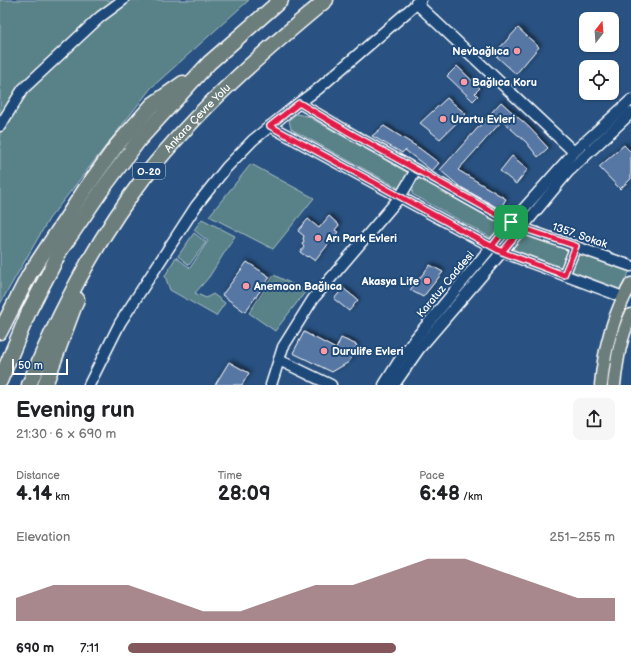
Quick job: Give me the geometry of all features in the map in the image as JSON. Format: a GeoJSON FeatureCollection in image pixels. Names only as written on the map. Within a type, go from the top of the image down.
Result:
{"type":"FeatureCollection","features":[{"type":"Feature","properties":{"kind":"highway","name":"O-20"},"geometry":{"type":"LineString","coordinates":[[0,381],[30,308],[60,251],[101,191],[139,140],[209,63],[281,0]]}},
{"type":"Feature","properties":{"kind":"highway","name":"Ankara Çevre Yolu"},"geometry":{"type":"LineString","coordinates":[[29,385],[57,322],[93,253],[133,194],[170,146],[247,68],[326,0]]}},
{"type":"Feature","properties":{"kind":"highway"},"geometry":{"type":"LineString","coordinates":[[0,332],[29,275],[86,188],[117,145],[152,105],[209,63]]}},
{"type":"Feature","properties":{"kind":"highway"},"geometry":{"type":"LineString","coordinates":[[45,385],[93,253]]}},
{"type":"Feature","properties":{"kind":"main road"},"geometry":{"type":"LineString","coordinates":[[601,385],[607,341],[623,297],[631,284]]}},
{"type":"Feature","properties":{"kind":"main road"},"geometry":{"type":"LineString","coordinates":[[614,385],[620,342],[630,321]]}},
{"type":"Feature","properties":{"kind":"street"},"geometry":{"type":"LineString","coordinates":[[0,126],[23,89],[100,17],[123,0]]}},
{"type":"Feature","properties":{"kind":"street"},"geometry":{"type":"LineString","coordinates":[[89,385],[120,323],[196,206],[226,168],[253,140],[318,89],[419,2],[574,152]]}},
{"type":"Feature","properties":{"kind":"street","name":"Karatuz Caddesi"},"geometry":{"type":"LineString","coordinates":[[384,385],[399,360],[411,344],[511,222],[574,152],[631,100]]}},
{"type":"Feature","properties":{"kind":"street"},"geometry":{"type":"LineString","coordinates":[[299,103],[511,222]]}},
{"type":"Feature","properties":{"kind":"street","name":"Karatuz Caddesi"},"geometry":{"type":"LineString","coordinates":[[394,385],[419,349],[568,172],[631,113]]}},
{"type":"Feature","properties":{"kind":"street"},"geometry":{"type":"LineString","coordinates":[[270,126],[502,252],[623,297]]}},
{"type":"Feature","properties":{"kind":"street"},"geometry":{"type":"LineString","coordinates":[[271,385],[283,347],[313,300],[400,197],[416,170]]}},
{"type":"Feature","properties":{"kind":"street","name":"1357. Sokak"},"geometry":{"type":"LineString","coordinates":[[522,228],[631,266]]}},
{"type":"Feature","properties":{"kind":"street"},"geometry":{"type":"LineString","coordinates":[[564,275],[576,246]]}},
{"type":"Feature","properties":{"kind":"street"},"geometry":{"type":"LineString","coordinates":[[279,360],[331,385]]}},
{"type":"Feature","properties":{"kind":"green space"},"geometry":{"type":"Polygon","coordinates":[[[0,0],[249,0],[151,88],[49,219],[0,304],[0,0]]]}},
{"type":"Feature","properties":{"kind":"green space"},"geometry":{"type":"Polygon","coordinates":[[[296,114],[307,116],[410,174],[406,183],[399,188],[291,129],[289,120],[296,114]]]}},
{"type":"Feature","properties":{"kind":"green space"},"geometry":{"type":"Polygon","coordinates":[[[251,164],[314,198],[273,249],[209,216],[251,164]]]}},
{"type":"Feature","properties":{"kind":"green space"},"geometry":{"type":"Polygon","coordinates":[[[420,178],[494,218],[502,225],[492,238],[412,194],[414,183],[420,178]]]}},
{"type":"Feature","properties":{"kind":"green space"},"geometry":{"type":"Polygon","coordinates":[[[202,219],[235,236],[209,277],[195,293],[206,298],[213,294],[225,303],[216,316],[170,290],[165,276],[176,257],[190,268],[208,241],[194,230],[202,219]]]}},
{"type":"Feature","properties":{"kind":"green space"},"geometry":{"type":"Polygon","coordinates":[[[194,233],[206,242],[189,265],[178,256],[194,233]]]}},
{"type":"Feature","properties":{"kind":"green space"},"geometry":{"type":"Polygon","coordinates":[[[521,233],[527,233],[630,271],[620,289],[515,250],[511,246],[521,233]]]}},
{"type":"Feature","properties":{"kind":"green space"},"geometry":{"type":"Polygon","coordinates":[[[274,275],[306,291],[275,331],[249,313],[274,275]]]}},
{"type":"Feature","properties":{"kind":"building","name":"Nevbağlıca"},"geometry":{"type":"Polygon","coordinates":[[[518,28],[539,47],[516,74],[494,54],[518,28]]]}},
{"type":"Feature","properties":{"kind":"building","name":"Bağlıca Koru"},"geometry":{"type":"Polygon","coordinates":[[[457,66],[480,88],[475,93],[478,96],[473,101],[447,76],[457,66]]]}},
{"type":"Feature","properties":{"kind":"building","name":"Urartu Evleri"},"geometry":{"type":"Polygon","coordinates":[[[447,98],[466,114],[440,139],[420,123],[447,98]]]}},
{"type":"Feature","properties":{"kind":"building"},"geometry":{"type":"Polygon","coordinates":[[[501,102],[530,128],[548,148],[538,157],[526,142],[502,121],[458,170],[506,199],[500,209],[459,186],[440,170],[501,102]]]}},
{"type":"Feature","properties":{"kind":"building"},"geometry":{"type":"Polygon","coordinates":[[[384,126],[419,148],[439,163],[432,171],[405,150],[402,153],[372,136],[384,126]]]}},
{"type":"Feature","properties":{"kind":"building"},"geometry":{"type":"Polygon","coordinates":[[[624,145],[631,152],[631,179],[620,189],[599,167],[624,145]]]}},
{"type":"Feature","properties":{"kind":"building"},"geometry":{"type":"Polygon","coordinates":[[[512,156],[528,169],[516,184],[500,171],[512,156]]]}},
{"type":"Feature","properties":{"kind":"building","name":"Arı Park Evleri"},"geometry":{"type":"Polygon","coordinates":[[[329,216],[339,225],[335,230],[338,232],[315,261],[300,252],[304,247],[302,244],[304,241],[304,236],[298,231],[308,219],[319,228],[329,216]]]}},
{"type":"Feature","properties":{"kind":"building","name":"Anemoon Bağlıca"},"geometry":{"type":"Polygon","coordinates":[[[247,262],[270,277],[245,312],[222,295],[247,262]]]}},
{"type":"Feature","properties":{"kind":"building","name":"Akasya Life"},"geometry":{"type":"Polygon","coordinates":[[[430,265],[443,272],[423,297],[410,290],[430,265]]]}},
{"type":"Feature","properties":{"kind":"building"},"geometry":{"type":"Polygon","coordinates":[[[343,288],[358,300],[349,311],[334,299],[343,288]]]}},
{"type":"Feature","properties":{"kind":"building","name":"Durulife Evleri"},"geometry":{"type":"Polygon","coordinates":[[[304,332],[336,349],[341,338],[357,345],[349,362],[332,372],[293,353],[304,332]]]}},
{"type":"Feature","properties":{"kind":"building"},"geometry":{"type":"Polygon","coordinates":[[[229,362],[249,373],[242,385],[215,385],[229,362]]]}},
{"type":"Feature","properties":{"kind":"place","name":"Nevbağlıca"},"geometry":{"type":"Point","coordinates":[517,51]}},
{"type":"Feature","properties":{"kind":"place","name":"Bağlıca Koru"},"geometry":{"type":"Point","coordinates":[464,82]}},
{"type":"Feature","properties":{"kind":"place","name":"Urartu Evleri"},"geometry":{"type":"Point","coordinates":[443,119]}},
{"type":"Feature","properties":{"kind":"place","name":"Arı Park Evleri"},"geometry":{"type":"Point","coordinates":[318,238]}},
{"type":"Feature","properties":{"kind":"place","name":"Akasya Life"},"geometry":{"type":"Point","coordinates":[427,281]}},
{"type":"Feature","properties":{"kind":"place","name":"Anemoon Bağlıca"},"geometry":{"type":"Point","coordinates":[246,286]}},
{"type":"Feature","properties":{"kind":"place","name":"Durulife Evleri"},"geometry":{"type":"Point","coordinates":[324,351]}},
{"type":"Feature","properties":{"kind":"route"},"geometry":{"type":"LineString","coordinates":[[511,222],[299,103],[270,126],[502,252],[522,228],[576,246],[564,275],[502,252],[492,246],[511,222]]}}]}
